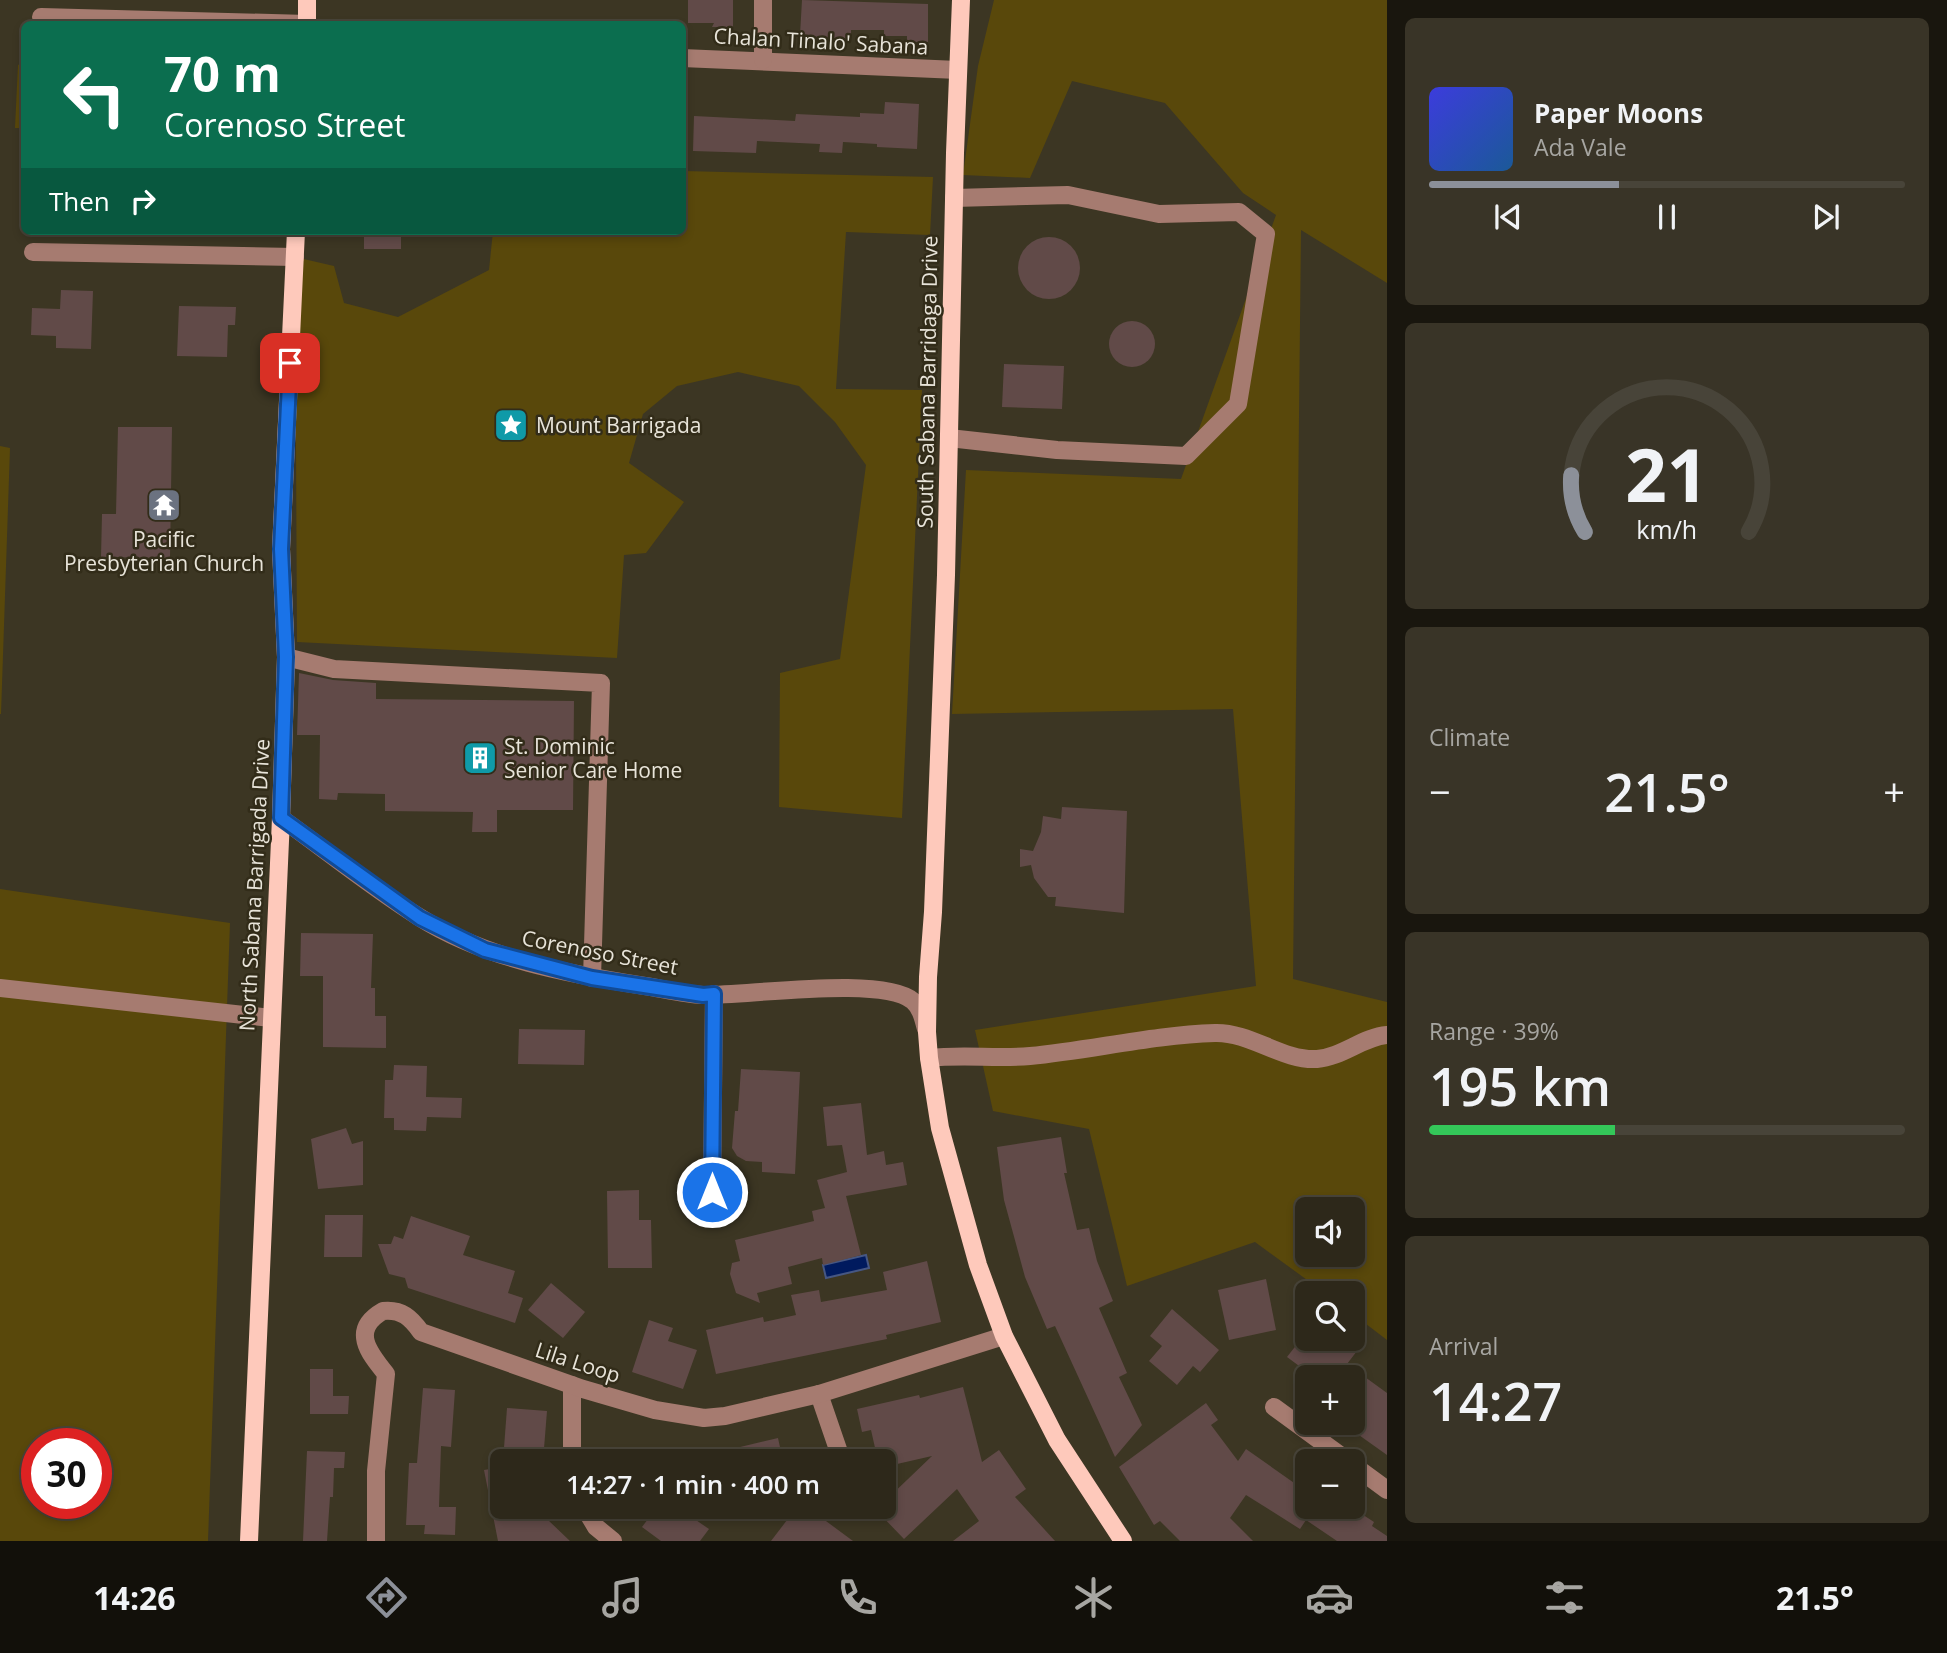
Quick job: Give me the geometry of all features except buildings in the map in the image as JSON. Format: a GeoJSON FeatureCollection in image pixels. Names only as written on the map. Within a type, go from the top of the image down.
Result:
{"type":"FeatureCollection","features":[{"type":"Feature","properties":{"kind":"main road"},"geometry":{"type":"LineString","coordinates":[[307,0],[307,21]]}},
{"type":"Feature","properties":{"kind":"main road","name":"South Sabana Barridaga Drive"},"geometry":{"type":"LineString","coordinates":[[961,0],[940,764],[927,1032],[929,1058],[940,1128],[978,1265],[1004,1336],[1057,1440],[1124,1541]]}},
{"type":"Feature","properties":{"kind":"main road","name":"North Sabana Barrigada Drive"},"geometry":{"type":"LineString","coordinates":[[249,1541],[281,818],[286,657],[281,549],[296,235]]}},
{"type":"Feature","properties":{"kind":"street"},"geometry":{"type":"LineString","coordinates":[[763,0],[763,60]]}},
{"type":"Feature","properties":{"kind":"street"},"geometry":{"type":"LineString","coordinates":[[41,17],[193,21]]}},
{"type":"Feature","properties":{"kind":"street","name":"Chalan Tinalo' Sabana"},"geometry":{"type":"LineString","coordinates":[[686,58],[958,71]]}},
{"type":"Feature","properties":{"kind":"street"},"geometry":{"type":"LineString","coordinates":[[949,438],[1057,450],[1186,456],[1238,404],[1266,234],[1239,212],[1159,214],[1068,195],[954,198]]}},
{"type":"Feature","properties":{"kind":"street"},"geometry":{"type":"LineString","coordinates":[[33,252],[295,257]]}},
{"type":"Feature","properties":{"kind":"street"},"geometry":{"type":"LineString","coordinates":[[286,657],[334,669],[601,683],[592,978]]}},
{"type":"Feature","properties":{"kind":"street","name":"Corenoso Street"},"geometry":{"type":"LineString","coordinates":[[281,818],[420,918],[485,950],[592,978],[703,995],[763,990],[856,989],[898,993],[911,999],[920,1008],[927,1032]]}},
{"type":"Feature","properties":{"kind":"street"},"geometry":{"type":"LineString","coordinates":[[0,988],[271,1018]]}},
{"type":"Feature","properties":{"kind":"street"},"geometry":{"type":"LineString","coordinates":[[712,1192],[714,994]]}},
{"type":"Feature","properties":{"kind":"street"},"geometry":{"type":"LineString","coordinates":[[929,1058],[956,1055],[1031,1056],[1126,1042],[1217,1033],[1244,1037],[1301,1059],[1320,1059],[1387,1035]]}},
{"type":"Feature","properties":{"kind":"street","name":"Lila Loop"},"geometry":{"type":"LineString","coordinates":[[376,1541],[376,1471],[386,1374],[364,1342],[368,1325],[379,1314],[390,1310],[402,1313],[412,1320],[421,1332],[572,1385],[655,1410],[704,1418],[724,1416],[819,1394],[1004,1336]]}},
{"type":"Feature","properties":{"kind":"street"},"geometry":{"type":"LineString","coordinates":[[572,1385],[572,1449]]}},
{"type":"Feature","properties":{"kind":"street"},"geometry":{"type":"LineString","coordinates":[[819,1394],[838,1449]]}},
{"type":"Feature","properties":{"kind":"street"},"geometry":{"type":"LineString","coordinates":[[1274,1407],[1332,1449]]}},
{"type":"Feature","properties":{"kind":"street"},"geometry":{"type":"LineString","coordinates":[[1365,1474],[1387,1490]]}},
{"type":"Feature","properties":{"kind":"street"},"geometry":{"type":"LineString","coordinates":[[590,1519],[613,1541]]}},
{"type":"Feature","properties":{"kind":"shaded area"},"geometry":{"type":"Polygon","coordinates":[[[994,0],[1387,0],[1387,283],[1301,230],[1293,979],[1387,1002],[1387,1340],[1365,1323],[1365,1281],[1309,1281],[1255,1242],[1127,1286],[1089,1129],[993,1111],[975,1030],[1256,986],[1233,709],[952,714],[966,470],[1181,479],[1276,215],[1243,193],[1165,103],[1072,81],[1030,178],[963,175],[978,66],[994,0]]]}},
{"type":"Feature","properties":{"kind":"shaded area"},"geometry":{"type":"Polygon","coordinates":[[[21,64],[21,128],[15,128],[18,65],[21,64]]]}},
{"type":"Feature","properties":{"kind":"shaded area"},"geometry":{"type":"Polygon","coordinates":[[[686,171],[933,177],[930,235],[846,232],[836,389],[922,390],[902,818],[779,807],[780,673],[840,659],[866,465],[835,422],[799,386],[738,372],[677,386],[643,414],[629,463],[684,502],[646,553],[624,555],[617,658],[297,642],[295,257],[334,266],[344,303],[398,317],[489,270],[493,235],[686,235],[686,171]]]}},
{"type":"Feature","properties":{"kind":"shaded area"},"geometry":{"type":"Polygon","coordinates":[[[0,446],[10,448],[1,714],[0,714],[0,446]]]}},
{"type":"Feature","properties":{"kind":"shaded area"},"geometry":{"type":"Polygon","coordinates":[[[0,889],[230,923],[208,1541],[0,1541],[0,889]]]}},
{"type":"Feature","properties":{"kind":"shaded area"},"geometry":{"type":"Polygon","coordinates":[[[866,1255],[869,1268],[826,1278],[823,1265],[866,1255]]]}},
{"type":"Feature","properties":{"kind":"place","name":"Mount Barrigada"},"geometry":{"type":"Point","coordinates":[511,425]}},
{"type":"Feature","properties":{"kind":"place","name":"Pacific Presbyterian Church"},"geometry":{"type":"Point","coordinates":[164,505]}},
{"type":"Feature","properties":{"kind":"place","name":"St. Dominic Senior Care Home"},"geometry":{"type":"Point","coordinates":[480,758]}},
{"type":"Feature","properties":{"kind":"route"},"geometry":{"type":"LineString","coordinates":[[290,363],[281,549],[286,657],[281,818],[420,918],[485,950],[592,978],[703,995],[714,994],[712,1192]]}}]}
